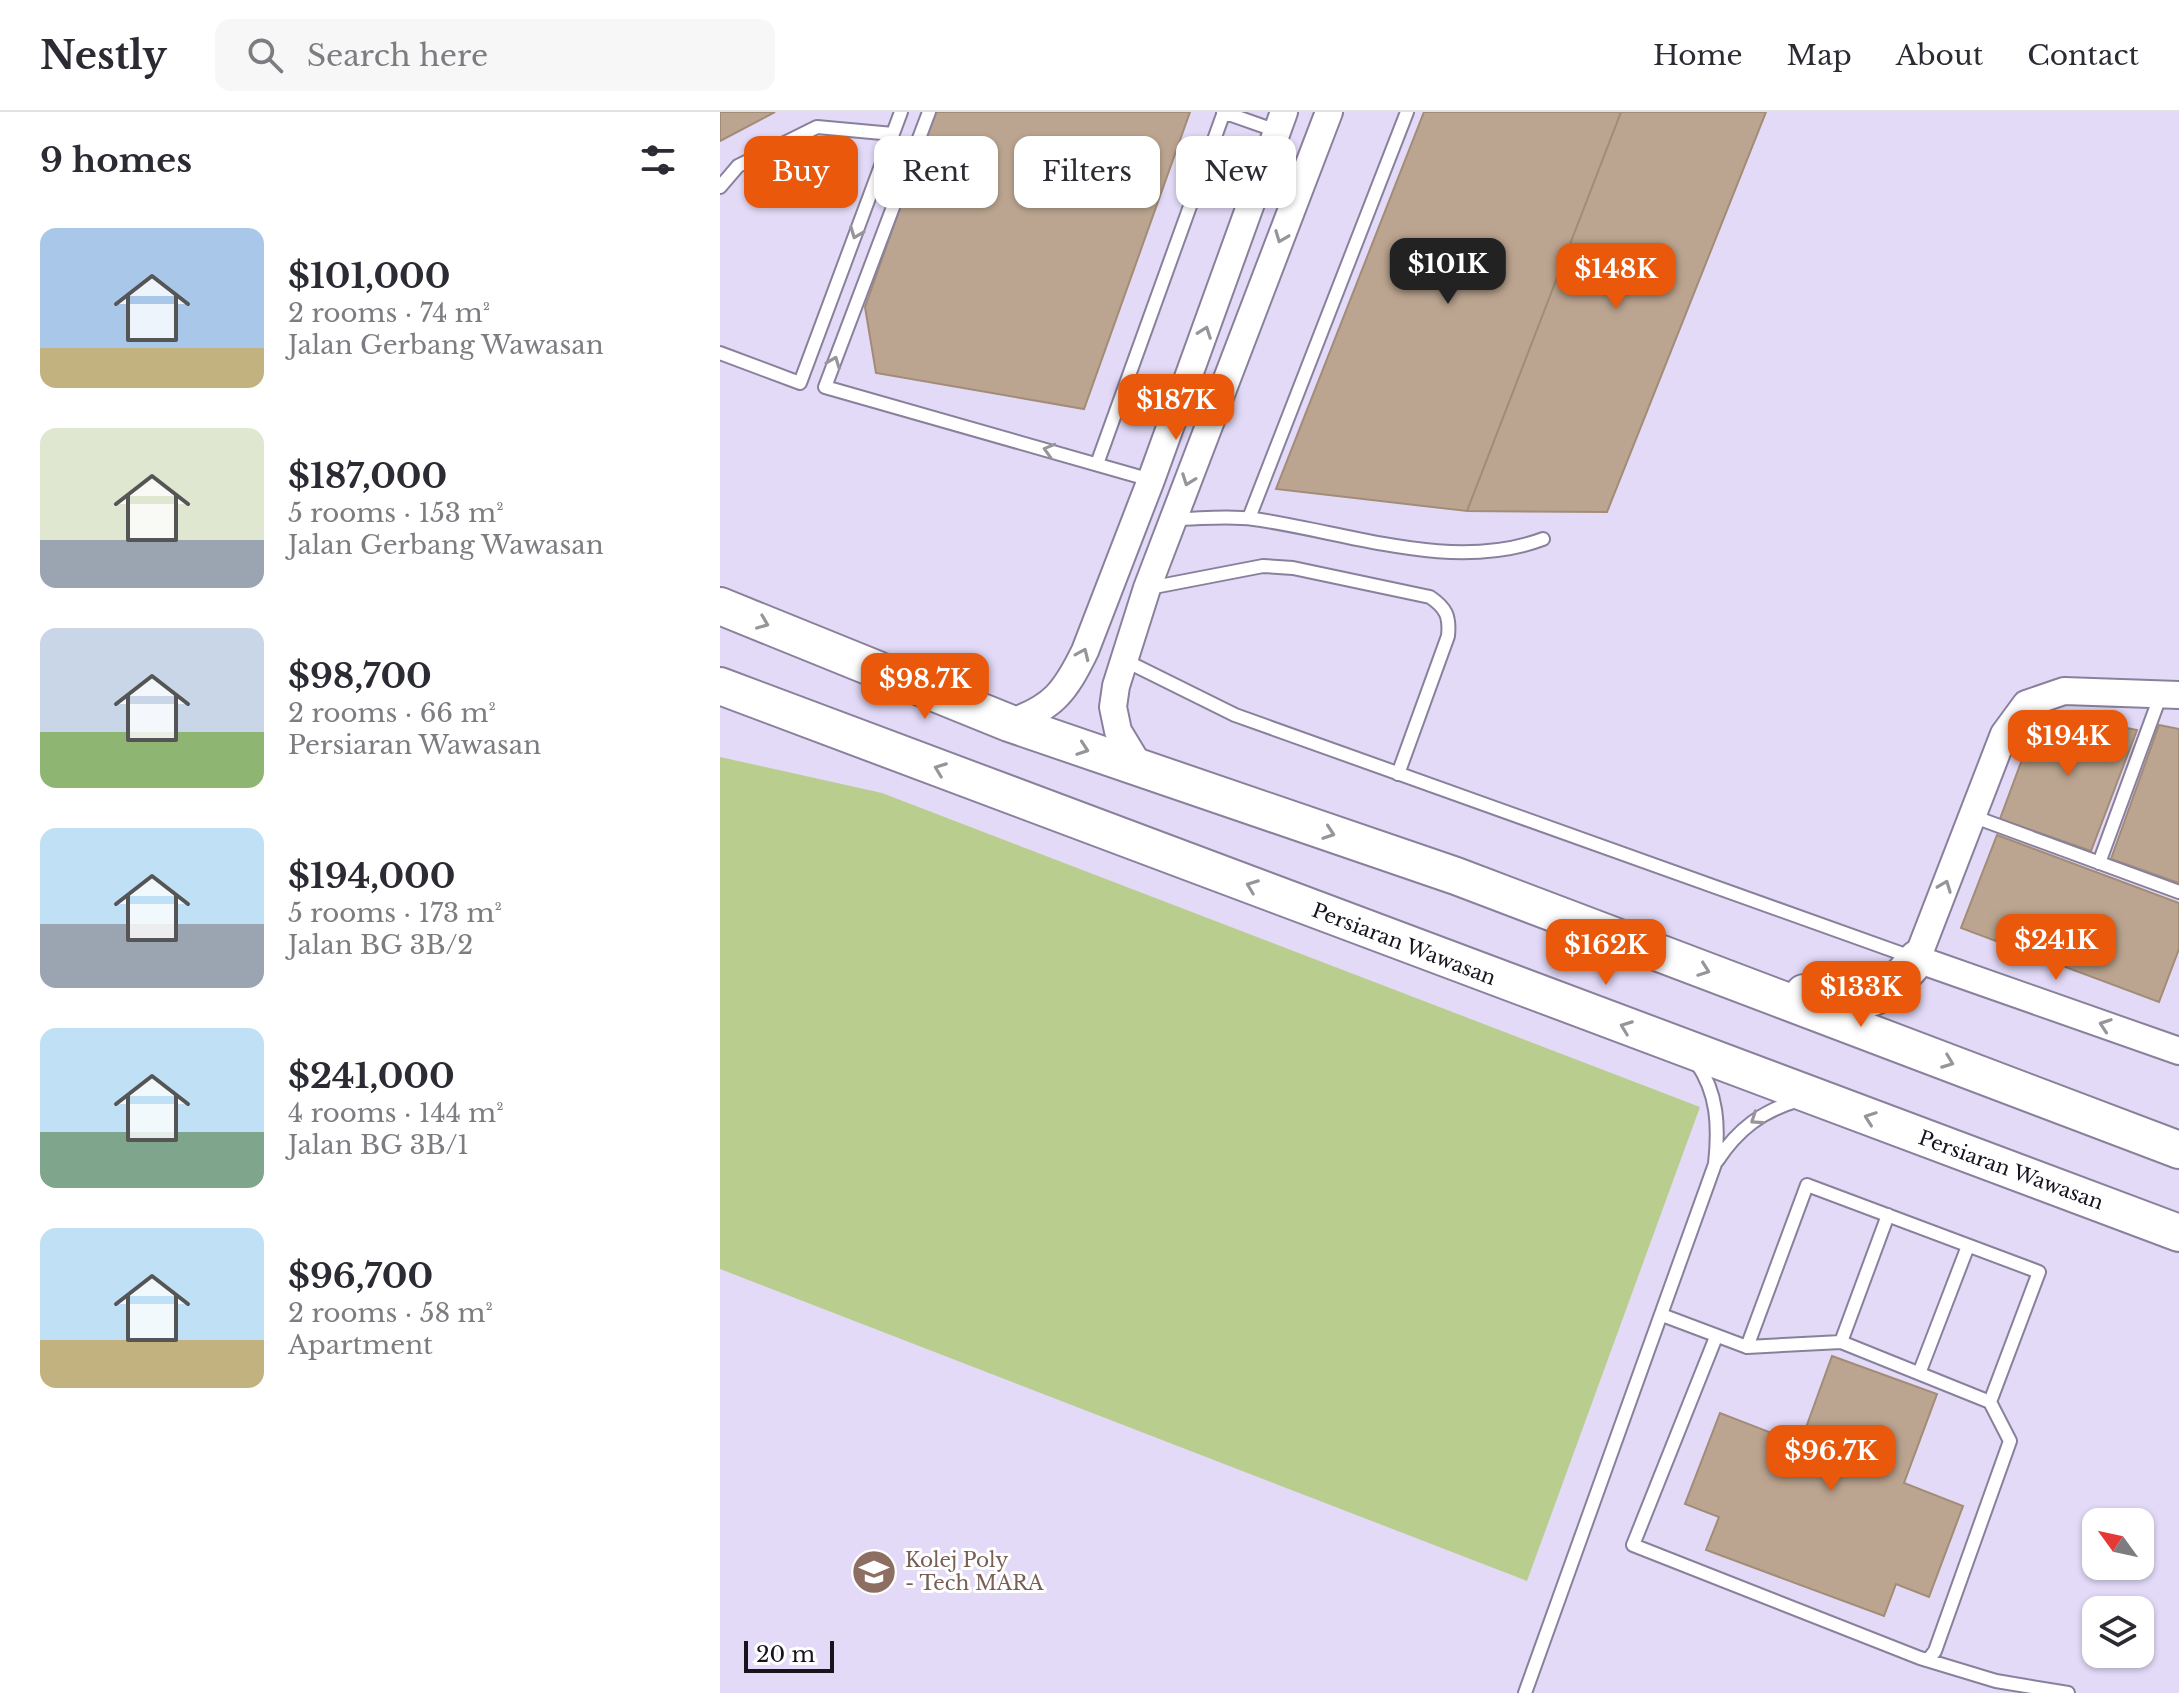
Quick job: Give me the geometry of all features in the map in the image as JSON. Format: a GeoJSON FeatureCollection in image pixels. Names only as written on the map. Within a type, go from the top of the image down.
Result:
{"type":"FeatureCollection","features":[{"type":"Feature","properties":{"kind":"main road"},"geometry":{"type":"LineString","coordinates":[[720,606],[1009,723],[1456,876],[2179,1150]]}},
{"type":"Feature","properties":{"kind":"main road","name":"Persiaran Wawasan"},"geometry":{"type":"LineString","coordinates":[[720,686],[2179,1233]]}},
{"type":"Feature","properties":{"kind":"main road"},"geometry":{"type":"LineString","coordinates":[[720,697],[760,701]]}},
{"type":"Feature","properties":{"kind":"main road"},"geometry":{"type":"LineString","coordinates":[[1762,992],[1874,999],[1891,990],[1917,959]]}},
{"type":"Feature","properties":{"kind":"street"},"geometry":{"type":"LineString","coordinates":[[1141,769],[1118,731],[1113,707],[1124,660],[1147,588],[1329,112]]}},
{"type":"Feature","properties":{"kind":"street"},"geometry":{"type":"LineString","coordinates":[[1009,723],[1041,711],[1062,692],[1072,677],[1151,480],[1280,122]]}},
{"type":"Feature","properties":{"kind":"street"},"geometry":{"type":"LineString","coordinates":[[2170,694],[2064,691],[2026,704],[2004,734],[1917,959],[2179,1051]]}},
{"type":"Feature","properties":{"kind":"lane"},"geometry":{"type":"LineString","coordinates":[[800,383],[901,112]]}},
{"type":"Feature","properties":{"kind":"lane"},"geometry":{"type":"LineString","coordinates":[[825,387],[929,112]]}},
{"type":"Feature","properties":{"kind":"lane"},"geometry":{"type":"LineString","coordinates":[[1097,464],[1224,112],[1280,122]]}},
{"type":"Feature","properties":{"kind":"lane"},"geometry":{"type":"LineString","coordinates":[[1249,518],[1407,112]]}},
{"type":"Feature","properties":{"kind":"lane"},"geometry":{"type":"LineString","coordinates":[[720,187],[738,166],[817,127],[893,134]]}},
{"type":"Feature","properties":{"kind":"lane"},"geometry":{"type":"LineString","coordinates":[[720,353],[800,383],[825,387],[1151,480]]}},
{"type":"Feature","properties":{"kind":"lane"},"geometry":{"type":"LineString","coordinates":[[1174,519],[1249,518],[1455,554],[1512,551],[1543,539]]}},
{"type":"Feature","properties":{"kind":"lane"},"geometry":{"type":"LineString","coordinates":[[1147,588],[1263,566],[1293,568],[1430,597],[1442,606],[1450,619],[1448,636],[1398,774]]}},
{"type":"Feature","properties":{"kind":"lane"},"geometry":{"type":"LineString","coordinates":[[1124,660],[1235,715],[1917,959]]}},
{"type":"Feature","properties":{"kind":"lane"},"geometry":{"type":"LineString","coordinates":[[2099,863],[2170,694]]}},
{"type":"Feature","properties":{"kind":"lane"},"geometry":{"type":"LineString","coordinates":[[1972,816],[2179,892]]}},
{"type":"Feature","properties":{"kind":"lane"},"geometry":{"type":"LineString","coordinates":[[1687,1050],[1705,1074],[1715,1103],[1718,1133],[1715,1164]]}},
{"type":"Feature","properties":{"kind":"lane"},"geometry":{"type":"LineString","coordinates":[[1525,1693],[1715,1164],[1731,1139],[1755,1118],[1812,1096]]}},
{"type":"Feature","properties":{"kind":"lane"},"geometry":{"type":"LineString","coordinates":[[1747,1347],[1807,1185],[2039,1272],[1990,1402]]}},
{"type":"Feature","properties":{"kind":"lane"},"geometry":{"type":"LineString","coordinates":[[1841,1342],[1888,1215]]}},
{"type":"Feature","properties":{"kind":"lane"},"geometry":{"type":"LineString","coordinates":[[1920,1371],[1968,1246]]}},
{"type":"Feature","properties":{"kind":"lane"},"geometry":{"type":"LineString","coordinates":[[1662,1315],[1747,1347],[1841,1342],[1920,1371],[1990,1402],[2010,1441],[1935,1651],[1928,1660]]}},
{"type":"Feature","properties":{"kind":"lane"},"geometry":{"type":"LineString","coordinates":[[1716,1337],[1633,1545],[1928,1660],[1996,1681],[2068,1693]]}},
{"type":"Feature","properties":{"kind":"green space"},"geometry":{"type":"Polygon","coordinates":[[[720,757],[882,793],[1700,1107],[1527,1581],[720,1269],[720,757]]]}},
{"type":"Feature","properties":{"kind":"building"},"geometry":{"type":"Polygon","coordinates":[[[720,112],[775,112],[720,141],[720,112]]]}},
{"type":"Feature","properties":{"kind":"building"},"geometry":{"type":"Polygon","coordinates":[[[934,112],[1190,112],[1181,136],[1176,136],[1176,151],[1160,196],[1160,136],[1014,136],[1014,208],[1156,208],[1084,409],[876,373],[865,307],[900,208],[998,208],[998,136],[926,136],[934,112]]]}},
{"type":"Feature","properties":{"kind":"building"},"geometry":{"type":"Polygon","coordinates":[[[1424,112],[1621,112],[1467,511],[1276,489],[1424,112]]]}},
{"type":"Feature","properties":{"kind":"building"},"geometry":{"type":"Polygon","coordinates":[[[1621,112],[1766,112],[1607,512],[1467,511],[1621,112]]]}},
{"type":"Feature","properties":{"kind":"building"},"geometry":{"type":"Polygon","coordinates":[[[2040,711],[2137,730],[2091,851],[2000,819],[2040,711]]]}},
{"type":"Feature","properties":{"kind":"building"},"geometry":{"type":"Polygon","coordinates":[[[2159,725],[2179,729],[2179,883],[2111,859],[2159,725]]]}},
{"type":"Feature","properties":{"kind":"building"},"geometry":{"type":"Polygon","coordinates":[[[1997,835],[2179,903],[2179,949],[2159,1002],[1961,928],[1997,835]]]}},
{"type":"Feature","properties":{"kind":"building"},"geometry":{"type":"Polygon","coordinates":[[[1832,1356],[1937,1394],[1904,1483],[1963,1506],[1929,1597],[1896,1584],[1884,1616],[1706,1550],[1719,1517],[1685,1504],[1720,1413],[1800,1444],[1832,1356]]]}},
{"type":"Feature","properties":{"kind":"place","name":"Kolej Poly - Tech MARA"},"geometry":{"type":"Point","coordinates":[874,1572]}}]}
